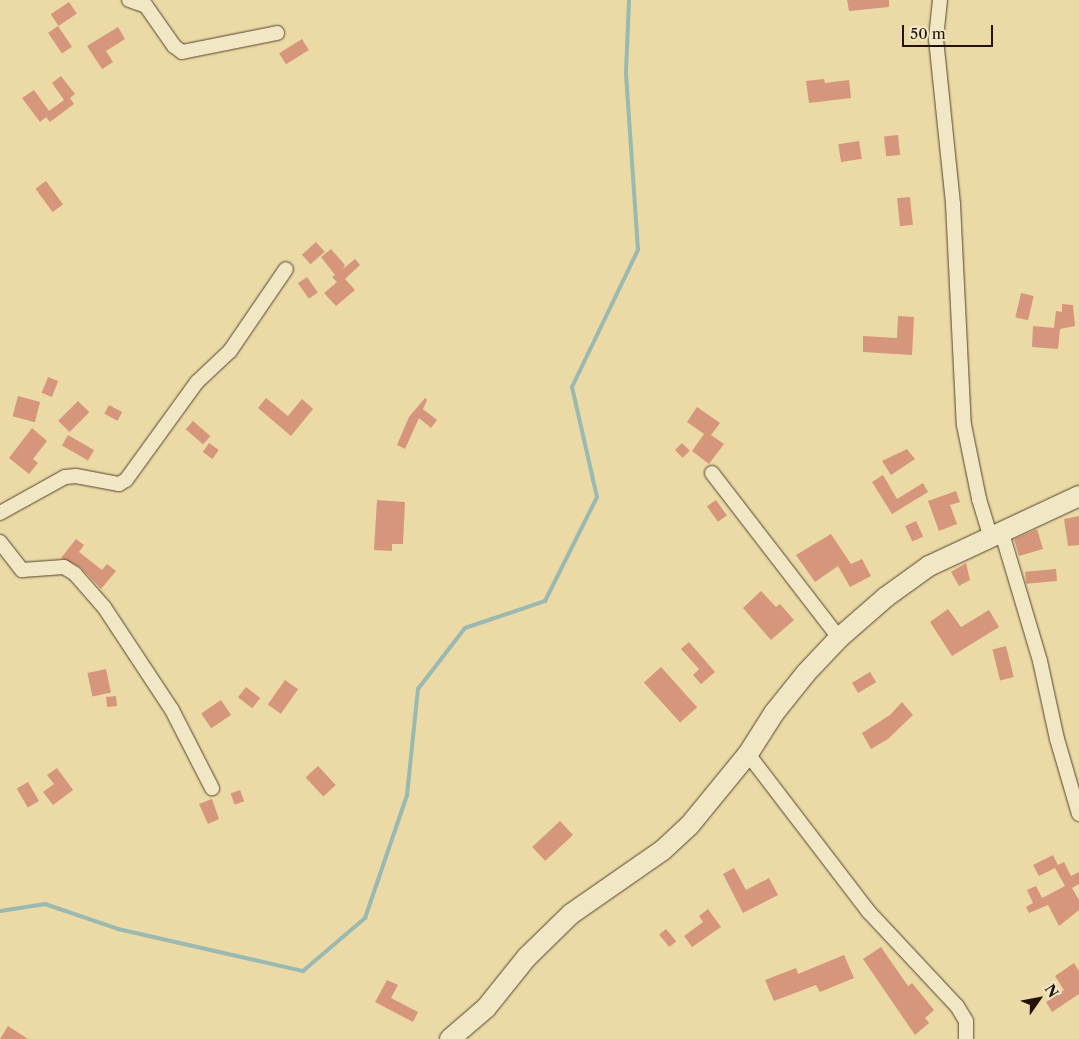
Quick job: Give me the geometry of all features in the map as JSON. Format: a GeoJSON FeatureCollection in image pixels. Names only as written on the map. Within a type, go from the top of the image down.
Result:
{"type":"FeatureCollection","features":[{"type":"Feature","properties":{"kind":"street"},"geometry":{"type":"LineString","coordinates":[[129,0],[146,6],[174,46],[182,52],[277,33]]}},
{"type":"Feature","properties":{"kind":"street"},"geometry":{"type":"LineString","coordinates":[[940,0],[936,39],[952,204],[964,425],[979,499],[996,533],[1040,661],[1056,740],[1079,814]]}},
{"type":"Feature","properties":{"kind":"street"},"geometry":{"type":"LineString","coordinates":[[0,513],[65,477],[76,476],[119,484],[126,480],[197,382],[230,351],[286,269]]}},
{"type":"Feature","properties":{"kind":"street"},"geometry":{"type":"LineString","coordinates":[[712,473],[839,638]]}},
{"type":"Feature","properties":{"kind":"street"},"geometry":{"type":"LineString","coordinates":[[450,1039],[486,1008],[527,957],[571,914],[663,850],[689,826],[748,754],[774,713],[839,638],[886,597],[928,566],[1079,496]]}},
{"type":"Feature","properties":{"kind":"street"},"geometry":{"type":"LineString","coordinates":[[0,542],[22,570],[64,568],[75,574],[104,607],[172,710],[212,788]]}},
{"type":"Feature","properties":{"kind":"street"},"geometry":{"type":"LineString","coordinates":[[748,754],[868,911],[957,1006],[966,1021],[966,1039]]}},
{"type":"Feature","properties":{"kind":"building"},"geometry":{"type":"Polygon","coordinates":[[[847,0],[889,0],[889,7],[849,11],[847,0]]]}},
{"type":"Feature","properties":{"kind":"building"},"geometry":{"type":"Polygon","coordinates":[[[69,2],[77,14],[59,26],[51,14],[69,2]]]}},
{"type":"Feature","properties":{"kind":"building"},"geometry":{"type":"Polygon","coordinates":[[[58,26],[72,47],[62,53],[48,33],[58,26]]]}},
{"type":"Feature","properties":{"kind":"building"},"geometry":{"type":"Polygon","coordinates":[[[118,27],[125,39],[106,51],[113,62],[102,69],[87,46],[118,27]]]}},
{"type":"Feature","properties":{"kind":"building"},"geometry":{"type":"Polygon","coordinates":[[[302,39],[309,50],[286,64],[279,53],[302,39]]]}},
{"type":"Feature","properties":{"kind":"building"},"geometry":{"type":"Polygon","coordinates":[[[61,76],[75,94],[70,98],[74,104],[50,122],[46,117],[40,122],[22,98],[34,90],[49,111],[64,100],[52,83],[61,76]]]}},
{"type":"Feature","properties":{"kind":"building"},"geometry":{"type":"Polygon","coordinates":[[[824,79],[825,83],[849,80],[851,98],[809,103],[806,81],[824,79]]]}},
{"type":"Feature","properties":{"kind":"building"},"geometry":{"type":"Polygon","coordinates":[[[898,135],[900,155],[886,156],[884,136],[898,135]]]}},
{"type":"Feature","properties":{"kind":"building"},"geometry":{"type":"Polygon","coordinates":[[[859,141],[862,159],[841,162],[838,144],[859,141]]]}},
{"type":"Feature","properties":{"kind":"building"},"geometry":{"type":"Polygon","coordinates":[[[46,181],[63,204],[53,212],[35,189],[46,181]]]}},
{"type":"Feature","properties":{"kind":"building"},"geometry":{"type":"Polygon","coordinates":[[[910,197],[913,225],[900,226],[897,198],[910,197]]]}},
{"type":"Feature","properties":{"kind":"building"},"geometry":{"type":"Polygon","coordinates":[[[316,242],[325,252],[311,264],[302,255],[316,242]]]}},
{"type":"Feature","properties":{"kind":"building"},"geometry":{"type":"Polygon","coordinates":[[[331,249],[345,265],[343,269],[355,259],[360,265],[345,279],[355,290],[336,306],[324,293],[337,282],[332,277],[335,275],[321,257],[331,249]]]}},
{"type":"Feature","properties":{"kind":"building"},"geometry":{"type":"Polygon","coordinates":[[[307,277],[318,293],[309,299],[298,283],[307,277]]]}},
{"type":"Feature","properties":{"kind":"building"},"geometry":{"type":"Polygon","coordinates":[[[1021,293],[1034,296],[1028,320],[1015,317],[1021,293]]]}},
{"type":"Feature","properties":{"kind":"building"},"geometry":{"type":"Polygon","coordinates":[[[1062,304],[1073,305],[1075,326],[1060,329],[1058,349],[1032,347],[1033,326],[1054,328],[1056,311],[1062,312],[1062,304]]]}},
{"type":"Feature","properties":{"kind":"building"},"geometry":{"type":"Polygon","coordinates":[[[898,316],[914,317],[912,355],[863,352],[863,336],[897,338],[898,316]]]}},
{"type":"Feature","properties":{"kind":"building"},"geometry":{"type":"Polygon","coordinates":[[[48,377],[58,381],[52,397],[42,393],[48,377]]]}},
{"type":"Feature","properties":{"kind":"building"},"geometry":{"type":"Polygon","coordinates":[[[18,396],[40,402],[35,422],[13,416],[18,396]]]}},
{"type":"Feature","properties":{"kind":"building"},"geometry":{"type":"Polygon","coordinates":[[[266,398],[288,416],[302,399],[313,409],[291,436],[258,408],[266,398]]]}},
{"type":"Feature","properties":{"kind":"building"},"geometry":{"type":"Polygon","coordinates":[[[425,398],[427,400],[423,409],[437,420],[431,428],[419,418],[405,449],[397,445],[409,417],[425,398]]]}},
{"type":"Feature","properties":{"kind":"building"},"geometry":{"type":"Polygon","coordinates":[[[78,401],[89,412],[70,432],[58,421],[78,401]]]}},
{"type":"Feature","properties":{"kind":"building"},"geometry":{"type":"Polygon","coordinates":[[[109,405],[122,412],[118,421],[104,414],[109,405]]]}},
{"type":"Feature","properties":{"kind":"building"},"geometry":{"type":"Polygon","coordinates":[[[697,407],[720,423],[711,435],[724,444],[709,464],[692,451],[704,434],[687,422],[697,407]]]}},
{"type":"Feature","properties":{"kind":"building"},"geometry":{"type":"Polygon","coordinates":[[[193,421],[210,436],[203,444],[186,429],[193,421]]]}},
{"type":"Feature","properties":{"kind":"building"},"geometry":{"type":"Polygon","coordinates":[[[32,428],[47,441],[33,459],[38,463],[29,474],[9,458],[32,428]]]}},
{"type":"Feature","properties":{"kind":"building"},"geometry":{"type":"Polygon","coordinates":[[[68,435],[94,450],[88,460],[62,445],[68,435]]]}},
{"type":"Feature","properties":{"kind":"building"},"geometry":{"type":"Polygon","coordinates":[[[209,443],[219,450],[213,459],[203,452],[209,443]]]}},
{"type":"Feature","properties":{"kind":"building"},"geometry":{"type":"Polygon","coordinates":[[[682,443],[690,451],[683,458],[675,450],[682,443]]]}},
{"type":"Feature","properties":{"kind":"building"},"geometry":{"type":"Polygon","coordinates":[[[907,449],[915,459],[891,475],[882,461],[907,449]]]}},
{"type":"Feature","properties":{"kind":"building"},"geometry":{"type":"Polygon","coordinates":[[[883,475],[897,499],[923,483],[928,492],[892,514],[872,482],[883,475]]]}},
{"type":"Feature","properties":{"kind":"building"},"geometry":{"type":"Polygon","coordinates":[[[956,491],[960,502],[950,505],[957,524],[939,531],[928,501],[956,491]]]}},
{"type":"Feature","properties":{"kind":"building"},"geometry":{"type":"Polygon","coordinates":[[[377,500],[405,502],[403,544],[392,544],[392,551],[374,550],[377,500]]]}},
{"type":"Feature","properties":{"kind":"building"},"geometry":{"type":"Polygon","coordinates":[[[716,500],[727,516],[718,522],[707,506],[716,500]]]}},
{"type":"Feature","properties":{"kind":"building"},"geometry":{"type":"Polygon","coordinates":[[[1079,516],[1079,545],[1068,546],[1064,519],[1079,516]]]}},
{"type":"Feature","properties":{"kind":"building"},"geometry":{"type":"Polygon","coordinates":[[[916,521],[923,536],[912,541],[905,526],[916,521]]]}},
{"type":"Feature","properties":{"kind":"building"},"geometry":{"type":"Polygon","coordinates":[[[1037,529],[1043,549],[1019,556],[1014,539],[1037,529]]]}},
{"type":"Feature","properties":{"kind":"building"},"geometry":{"type":"Polygon","coordinates":[[[831,534],[851,564],[862,559],[871,576],[850,587],[838,566],[815,582],[796,555],[831,534]]]}},
{"type":"Feature","properties":{"kind":"building"},"geometry":{"type":"Polygon","coordinates":[[[76,539],[84,545],[79,552],[102,570],[107,564],[116,571],[101,589],[80,567],[61,558],[76,539]]]}},
{"type":"Feature","properties":{"kind":"building"},"geometry":{"type":"Polygon","coordinates":[[[966,563],[970,580],[959,586],[951,572],[966,563]]]}},
{"type":"Feature","properties":{"kind":"building"},"geometry":{"type":"Polygon","coordinates":[[[1056,569],[1057,581],[1026,584],[1025,572],[1056,569]]]}},
{"type":"Feature","properties":{"kind":"building"},"geometry":{"type":"Polygon","coordinates":[[[761,591],[776,607],[780,604],[794,620],[771,640],[743,608],[761,591]]]}},
{"type":"Feature","properties":{"kind":"building"},"geometry":{"type":"Polygon","coordinates":[[[948,609],[961,627],[989,610],[999,627],[952,656],[930,622],[948,609]]]}},
{"type":"Feature","properties":{"kind":"building"},"geometry":{"type":"Polygon","coordinates":[[[689,642],[715,672],[701,684],[693,675],[699,669],[681,649],[689,642]]]}},
{"type":"Feature","properties":{"kind":"building"},"geometry":{"type":"Polygon","coordinates":[[[1006,646],[1014,677],[1000,680],[992,649],[1006,646]]]}},
{"type":"Feature","properties":{"kind":"building"},"geometry":{"type":"Polygon","coordinates":[[[661,667],[697,707],[680,723],[644,682],[661,667]]]}},
{"type":"Feature","properties":{"kind":"building"},"geometry":{"type":"Polygon","coordinates":[[[106,669],[111,692],[92,696],[87,673],[106,669]]]}},
{"type":"Feature","properties":{"kind":"building"},"geometry":{"type":"Polygon","coordinates":[[[870,672],[876,682],[858,693],[852,683],[870,672]]]}},
{"type":"Feature","properties":{"kind":"building"},"geometry":{"type":"Polygon","coordinates":[[[285,680],[298,689],[281,714],[268,705],[285,680]]]}},
{"type":"Feature","properties":{"kind":"building"},"geometry":{"type":"Polygon","coordinates":[[[246,687],[260,698],[252,708],[238,697],[246,687]]]}},
{"type":"Feature","properties":{"kind":"building"},"geometry":{"type":"Polygon","coordinates":[[[116,696],[117,706],[107,707],[106,697],[116,696]]]}},
{"type":"Feature","properties":{"kind":"building"},"geometry":{"type":"Polygon","coordinates":[[[221,700],[231,715],[211,728],[201,713],[221,700]]]}},
{"type":"Feature","properties":{"kind":"building"},"geometry":{"type":"Polygon","coordinates":[[[902,702],[913,715],[888,739],[871,749],[862,733],[890,715],[902,702]]]}},
{"type":"Feature","properties":{"kind":"building"},"geometry":{"type":"Polygon","coordinates":[[[318,766],[336,785],[323,797],[306,778],[318,766]]]}},
{"type":"Feature","properties":{"kind":"building"},"geometry":{"type":"Polygon","coordinates":[[[57,768],[73,790],[53,805],[43,792],[54,784],[47,775],[57,768]]]}},
{"type":"Feature","properties":{"kind":"building"},"geometry":{"type":"Polygon","coordinates":[[[28,782],[39,801],[28,808],[17,788],[28,782]]]}},
{"type":"Feature","properties":{"kind":"building"},"geometry":{"type":"Polygon","coordinates":[[[240,790],[244,801],[235,805],[231,793],[240,790]]]}},
{"type":"Feature","properties":{"kind":"building"},"geometry":{"type":"Polygon","coordinates":[[[212,799],[219,819],[208,824],[199,804],[212,799]]]}},
{"type":"Feature","properties":{"kind":"building"},"geometry":{"type":"Polygon","coordinates":[[[560,821],[573,835],[545,861],[532,847],[560,821]]]}},
{"type":"Feature","properties":{"kind":"building"},"geometry":{"type":"Polygon","coordinates":[[[1053,855],[1058,865],[1064,862],[1071,876],[1079,872],[1079,884],[1072,888],[1079,900],[1079,910],[1059,926],[1048,905],[1029,913],[1026,907],[1033,903],[1027,890],[1036,886],[1042,898],[1065,886],[1055,868],[1039,876],[1033,865],[1053,855]]]}},
{"type":"Feature","properties":{"kind":"building"},"geometry":{"type":"Polygon","coordinates":[[[734,868],[746,890],[769,878],[778,895],[743,913],[723,874],[734,868]]]}},
{"type":"Feature","properties":{"kind":"building"},"geometry":{"type":"Polygon","coordinates":[[[708,909],[721,927],[692,947],[684,936],[703,922],[699,916],[708,909]]]}},
{"type":"Feature","properties":{"kind":"building"},"geometry":{"type":"Polygon","coordinates":[[[666,929],[676,941],[669,947],[659,935],[666,929]]]}},
{"type":"Feature","properties":{"kind":"building"},"geometry":{"type":"Polygon","coordinates":[[[881,947],[908,986],[912,983],[934,1010],[925,1018],[929,1023],[915,1035],[863,959],[881,947]]]}},
{"type":"Feature","properties":{"kind":"building"},"geometry":{"type":"Polygon","coordinates":[[[844,955],[854,978],[820,992],[816,985],[774,1001],[765,980],[796,968],[798,974],[844,955]]]}},
{"type":"Feature","properties":{"kind":"building"},"geometry":{"type":"Polygon","coordinates":[[[1074,963],[1079,971],[1079,994],[1052,1012],[1046,1002],[1064,990],[1055,976],[1074,963]]]}},
{"type":"Feature","properties":{"kind":"building"},"geometry":{"type":"Polygon","coordinates":[[[387,980],[398,985],[391,998],[418,1012],[413,1022],[375,1002],[387,980]]]}},
{"type":"Feature","properties":{"kind":"building"},"geometry":{"type":"Polygon","coordinates":[[[8,1026],[28,1039],[0,1039],[8,1026]]]}},
{"type":"Feature","properties":{"kind":"waterway"},"geometry":{"type":"LineString","coordinates":[[0,911],[45,904],[118,929],[303,971],[365,918],[407,795],[418,689],[465,628],[545,601],[597,497],[572,387],[638,250],[626,72],[629,0]]}}]}
